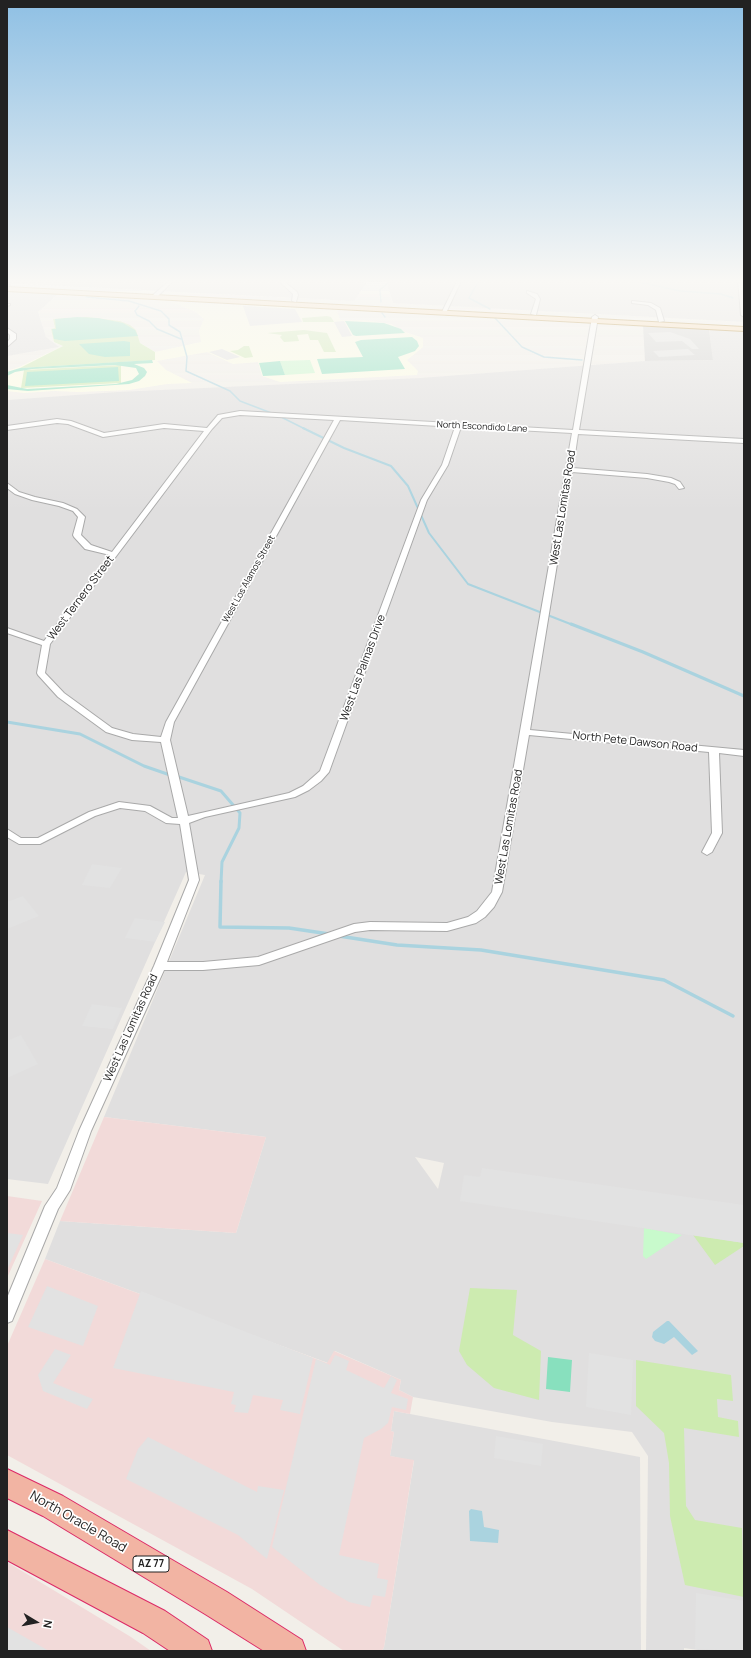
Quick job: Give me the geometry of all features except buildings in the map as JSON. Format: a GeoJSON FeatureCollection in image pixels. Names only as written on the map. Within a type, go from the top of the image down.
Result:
{"type":"FeatureCollection","features":[{"type":"Feature","properties":{"kind":"highway","name":"North Oracle Road"},"geometry":{"type":"LineString","coordinates":[[7,1483],[53,1506],[216,1603],[291,1651]]}},
{"type":"Feature","properties":{"kind":"highway"},"geometry":{"type":"LineString","coordinates":[[7,1544],[154,1622],[197,1651]]}},
{"type":"Feature","properties":{"kind":"street","name":"West Las Lomitas Road"},"geometry":{"type":"LineString","coordinates":[[7,1316],[52,1206],[63,1190],[85,1132],[160,966],[203,966],[259,961],[354,928],[374,926],[447,927],[472,920],[481,914],[490,904],[497,892],[526,732],[588,356]]}},
{"type":"Feature","properties":{"kind":"street","name":"North Escondido Lane"},"geometry":{"type":"LineString","coordinates":[[220,416],[240,413],[337,420],[744,441]]}},
{"type":"Feature","properties":{"kind":"street","name":"West Ternero Street"},"geometry":{"type":"LineString","coordinates":[[165,740],[132,737],[109,730],[60,696],[41,673],[46,644],[113,554],[220,416]]}},
{"type":"Feature","properties":{"kind":"street","name":"West Los Alamos Street"},"geometry":{"type":"LineString","coordinates":[[165,740],[170,722],[337,420]]}},
{"type":"Feature","properties":{"kind":"street"},"geometry":{"type":"LineString","coordinates":[[7,428],[57,421],[69,422],[103,435],[164,426],[208,430]]}},
{"type":"Feature","properties":{"kind":"street","name":"West Las Palmas Drive"},"geometry":{"type":"LineString","coordinates":[[184,821],[202,815],[292,795],[306,788],[318,779],[324,772],[424,500],[445,465],[458,426]]}},
{"type":"Feature","properties":{"kind":"street"},"geometry":{"type":"LineString","coordinates":[[570,470],[647,476],[670,480],[678,483],[681,488]]}},
{"type":"Feature","properties":{"kind":"street"},"geometry":{"type":"LineString","coordinates":[[7,485],[17,493],[34,499],[60,504],[75,510],[82,517],[77,535],[88,547],[113,554]]}},
{"type":"Feature","properties":{"kind":"street"},"geometry":{"type":"LineString","coordinates":[[7,630],[46,644]]}},
{"type":"Feature","properties":{"kind":"street","name":"North Pete Dawson Road"},"geometry":{"type":"LineString","coordinates":[[526,732],[744,753]]}},
{"type":"Feature","properties":{"kind":"street"},"geometry":{"type":"LineString","coordinates":[[160,966],[194,880],[184,821],[165,740]]}},
{"type":"Feature","properties":{"kind":"street"},"geometry":{"type":"LineString","coordinates":[[707,852],[718,833],[714,750]]}},
{"type":"Feature","properties":{"kind":"street"},"geometry":{"type":"LineString","coordinates":[[7,832],[19,841],[40,841],[92,814],[119,805],[147,808],[170,821],[184,821]]}},
{"type":"Feature","properties":{"kind":"shaded area"},"geometry":{"type":"Polygon","coordinates":[[[41,356],[183,356],[157,361],[166,370],[192,383],[167,384],[129,390],[24,393],[7,391],[7,371],[41,356]]]}},
{"type":"Feature","properties":{"kind":"shaded area"},"geometry":{"type":"Polygon","coordinates":[[[216,356],[411,356],[407,360],[418,371],[417,375],[280,382],[262,376],[258,362],[233,364],[216,356]]]}},
{"type":"Feature","properties":{"kind":"shaded area"},"geometry":{"type":"Polygon","coordinates":[[[219,356],[240,357],[227,360],[219,356]]]}},
{"type":"Feature","properties":{"kind":"shaded area"},"geometry":{"type":"Polygon","coordinates":[[[645,356],[713,356],[713,360],[645,361],[645,356]]]}},
{"type":"Feature","properties":{"kind":"shaded area"},"geometry":{"type":"Polygon","coordinates":[[[713,356],[744,356],[744,1651],[705,1651],[684,1648],[684,1651],[646,1651],[648,1456],[632,1432],[552,1422],[413,1397],[399,1390],[401,1380],[335,1351],[328,1363],[45,1259],[60,1221],[236,1233],[266,1137],[104,1117],[205,875],[186,872],[48,1184],[7,1179],[7,400],[117,392],[420,378],[645,361],[713,360],[713,356]],[[415,1157],[438,1189],[444,1163],[415,1157]]]}},
{"type":"Feature","properties":{"kind":"shaded area"},"geometry":{"type":"Polygon","coordinates":[[[92,864],[122,868],[110,888],[82,885],[92,864]]]}},
{"type":"Feature","properties":{"kind":"shaded area"},"geometry":{"type":"Polygon","coordinates":[[[23,896],[39,916],[7,929],[7,902],[23,896]]]}},
{"type":"Feature","properties":{"kind":"shaded area"},"geometry":{"type":"Polygon","coordinates":[[[135,918],[165,922],[155,942],[125,938],[135,918]]]}},
{"type":"Feature","properties":{"kind":"shaded area"},"geometry":{"type":"Polygon","coordinates":[[[92,1004],[122,1008],[113,1029],[82,1026],[92,1004]]]}},
{"type":"Feature","properties":{"kind":"shaded area"},"geometry":{"type":"Polygon","coordinates":[[[21,1035],[38,1064],[7,1078],[7,1041],[21,1035]]]}},
{"type":"Feature","properties":{"kind":"shaded area"},"geometry":{"type":"Polygon","coordinates":[[[104,1117],[266,1137],[236,1233],[60,1221],[104,1117]]]}},
{"type":"Feature","properties":{"kind":"shaded area"},"geometry":{"type":"Polygon","coordinates":[[[482,1168],[744,1205],[744,1243],[460,1201],[464,1175],[480,1177],[482,1168]]]}},
{"type":"Feature","properties":{"kind":"shaded area"},"geometry":{"type":"Polygon","coordinates":[[[7,1196],[42,1201],[7,1278],[7,1196]]]}},
{"type":"Feature","properties":{"kind":"shaded area"},"geometry":{"type":"Polygon","coordinates":[[[7,1233],[23,1235],[7,1270],[7,1233]]]}},
{"type":"Feature","properties":{"kind":"shaded area"},"geometry":{"type":"Polygon","coordinates":[[[45,1259],[327,1363],[334,1351],[401,1380],[399,1390],[413,1397],[410,1414],[394,1411],[391,1431],[394,1432],[390,1456],[414,1460],[384,1647],[382,1651],[344,1651],[252,1589],[7,1455],[7,1346],[45,1259]]]}},
{"type":"Feature","properties":{"kind":"shaded area"},"geometry":{"type":"Polygon","coordinates":[[[47,1286],[98,1306],[83,1346],[28,1327],[47,1286]]]}},
{"type":"Feature","properties":{"kind":"shaded area"},"geometry":{"type":"Polygon","coordinates":[[[141,1291],[313,1358],[300,1414],[280,1410],[283,1400],[253,1395],[248,1413],[234,1412],[236,1405],[231,1404],[234,1392],[113,1368],[141,1291]]]}},
{"type":"Feature","properties":{"kind":"shaded area"},"geometry":{"type":"Polygon","coordinates":[[[55,1349],[71,1355],[53,1383],[93,1399],[87,1409],[43,1391],[38,1375],[55,1349]]]}},
{"type":"Feature","properties":{"kind":"shaded area"},"geometry":{"type":"Polygon","coordinates":[[[589,1353],[633,1360],[631,1415],[586,1407],[589,1353]]]}},
{"type":"Feature","properties":{"kind":"shaded area"},"geometry":{"type":"Polygon","coordinates":[[[335,1355],[349,1361],[346,1370],[384,1388],[391,1376],[397,1380],[391,1393],[408,1399],[406,1410],[392,1407],[388,1423],[381,1429],[364,1438],[339,1555],[379,1564],[377,1578],[388,1580],[385,1597],[373,1595],[370,1607],[349,1602],[320,1585],[272,1547],[316,1359],[330,1365],[335,1355]]]}},
{"type":"Feature","properties":{"kind":"shaded area"},"geometry":{"type":"Polygon","coordinates":[[[394,1411],[640,1457],[641,1651],[382,1651],[384,1647],[414,1461],[390,1456],[394,1432],[391,1431],[394,1411]]]}},
{"type":"Feature","properties":{"kind":"shaded area"},"geometry":{"type":"Polygon","coordinates":[[[496,1436],[543,1444],[541,1466],[494,1458],[496,1436]]]}},
{"type":"Feature","properties":{"kind":"shaded area"},"geometry":{"type":"Polygon","coordinates":[[[148,1437],[257,1492],[258,1486],[284,1490],[267,1559],[238,1535],[126,1479],[138,1449],[148,1437]]]}},
{"type":"Feature","properties":{"kind":"shaded area"},"geometry":{"type":"Polygon","coordinates":[[[7,1562],[131,1637],[151,1651],[7,1651],[7,1562]]]}},
{"type":"Feature","properties":{"kind":"shaded area"},"geometry":{"type":"Polygon","coordinates":[[[696,1593],[744,1601],[744,1651],[695,1649],[696,1593]]]}},
{"type":"Feature","properties":{"kind":"shaded area"},"geometry":{"type":"Polygon","coordinates":[[[7,1627],[49,1651],[7,1651],[7,1627]]]}},
{"type":"Feature","properties":{"kind":"green space"},"geometry":{"type":"Polygon","coordinates":[[[43,356],[155,356],[155,360],[20,368],[43,356]]]}},
{"type":"Feature","properties":{"kind":"green space"},"geometry":{"type":"Polygon","coordinates":[[[242,356],[253,357],[245,358],[242,356]]]}},
{"type":"Feature","properties":{"kind":"green space"},"geometry":{"type":"Polygon","coordinates":[[[400,356],[398,357],[405,369],[322,374],[317,359],[400,356]]]}},
{"type":"Feature","properties":{"kind":"green space"},"geometry":{"type":"Polygon","coordinates":[[[152,360],[153,363],[134,364],[144,368],[147,372],[139,381],[129,384],[28,391],[7,389],[7,385],[27,389],[116,384],[132,380],[139,374],[136,368],[115,365],[32,369],[15,372],[7,376],[7,372],[20,368],[152,360]]]}},
{"type":"Feature","properties":{"kind":"green space"},"geometry":{"type":"Polygon","coordinates":[[[310,360],[315,373],[285,375],[280,361],[310,360]]]}},
{"type":"Feature","properties":{"kind":"green space"},"geometry":{"type":"Polygon","coordinates":[[[280,361],[285,375],[263,376],[259,363],[280,361]]]}},
{"type":"Feature","properties":{"kind":"green space"},"geometry":{"type":"Polygon","coordinates":[[[121,365],[121,383],[21,388],[24,370],[121,365]]]}},
{"type":"Feature","properties":{"kind":"green space"},"geometry":{"type":"Polygon","coordinates":[[[118,367],[119,381],[25,386],[27,372],[118,367]]]}},
{"type":"Feature","properties":{"kind":"green space"},"geometry":{"type":"Polygon","coordinates":[[[644,1228],[682,1235],[646,1259],[643,1256],[644,1228]]]}},
{"type":"Feature","properties":{"kind":"green space"},"geometry":{"type":"Polygon","coordinates":[[[693,1235],[744,1243],[744,1246],[715,1265],[693,1235]]]}},
{"type":"Feature","properties":{"kind":"green space"},"geometry":{"type":"Polygon","coordinates":[[[470,1288],[517,1290],[513,1335],[541,1351],[539,1400],[494,1388],[467,1365],[459,1351],[470,1288]]]}},
{"type":"Feature","properties":{"kind":"green space"},"geometry":{"type":"Polygon","coordinates":[[[548,1357],[572,1360],[570,1392],[546,1389],[548,1357]]]}},
{"type":"Feature","properties":{"kind":"green space"},"geometry":{"type":"Polygon","coordinates":[[[636,1360],[731,1375],[733,1401],[717,1399],[718,1417],[738,1421],[739,1437],[684,1428],[686,1506],[695,1520],[742,1528],[744,1597],[685,1585],[670,1516],[669,1463],[664,1433],[636,1406],[636,1360]]]}},
{"type":"Feature","properties":{"kind":"water"},"geometry":{"type":"Polygon","coordinates":[[[669,1321],[698,1351],[692,1355],[674,1337],[664,1344],[655,1341],[652,1337],[653,1332],[669,1321]]]}},
{"type":"Feature","properties":{"kind":"water"},"geometry":{"type":"Polygon","coordinates":[[[471,1509],[482,1511],[484,1527],[499,1530],[498,1543],[470,1541],[469,1511],[471,1509]]]}},
{"type":"Feature","properties":{"kind":"waterway"},"geometry":{"type":"LineString","coordinates":[[187,356],[186,371],[230,391],[240,401],[274,414]]}},
{"type":"Feature","properties":{"kind":"waterway"},"geometry":{"type":"LineString","coordinates":[[543,356],[582,360]]}},
{"type":"Feature","properties":{"kind":"waterway"},"geometry":{"type":"LineString","coordinates":[[279,416],[303,428]]}},
{"type":"Feature","properties":{"kind":"waterway"},"geometry":{"type":"LineString","coordinates":[[303,428],[344,448],[391,466],[408,486],[429,533],[468,584],[573,625]]}},
{"type":"Feature","properties":{"kind":"waterway"},"geometry":{"type":"LineString","coordinates":[[571,624],[643,652],[744,696]]}},
{"type":"Feature","properties":{"kind":"waterway"},"geometry":{"type":"LineString","coordinates":[[7,722],[80,734],[144,766],[170,775]]}},
{"type":"Feature","properties":{"kind":"waterway"},"geometry":{"type":"LineString","coordinates":[[176,776],[221,791],[240,813],[239,828],[222,862],[221,882]]}},
{"type":"Feature","properties":{"kind":"waterway"},"geometry":{"type":"LineString","coordinates":[[221,881],[220,927],[289,928],[329,934]]}},
{"type":"Feature","properties":{"kind":"waterway"},"geometry":{"type":"LineString","coordinates":[[339,936],[397,945],[481,950],[664,980],[733,1016]]}}]}
